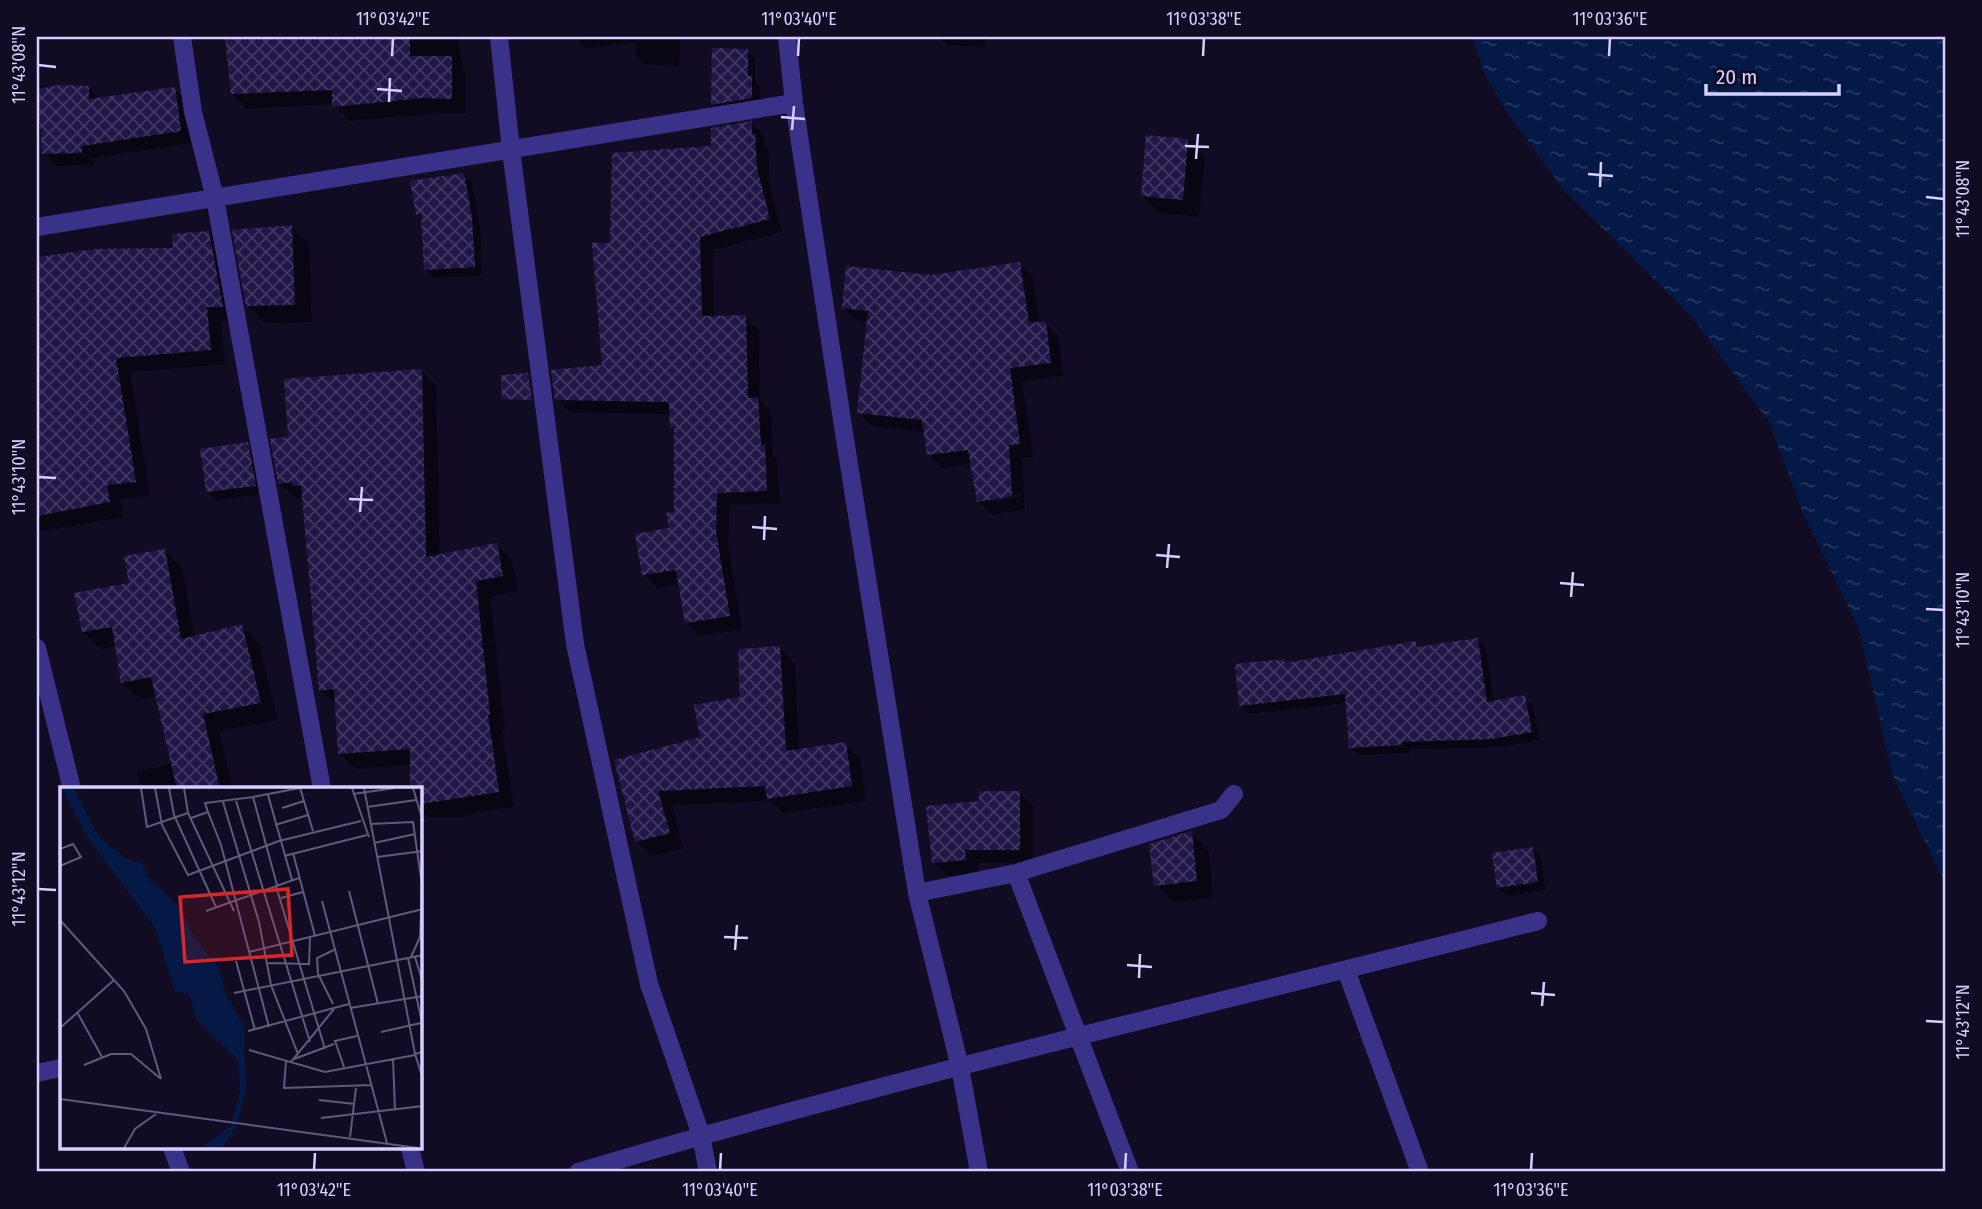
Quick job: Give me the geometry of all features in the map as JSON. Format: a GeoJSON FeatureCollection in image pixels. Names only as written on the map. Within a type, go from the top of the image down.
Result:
{"type":"FeatureCollection","features":[{"type":"Feature","properties":{"kind":"street"},"geometry":{"type":"LineString","coordinates":[[182,37],[193,112],[215,198],[322,787]]}},
{"type":"Feature","properties":{"kind":"street"},"geometry":{"type":"LineString","coordinates":[[499,37],[511,150],[575,644],[649,984],[701,1135],[708,1172]]}},
{"type":"Feature","properties":{"kind":"street"},"geometry":{"type":"LineString","coordinates":[[787,37],[794,103],[844,433],[917,893],[960,1067],[979,1172]]}},
{"type":"Feature","properties":{"kind":"street"},"geometry":{"type":"LineString","coordinates":[[37,227],[794,103]]}},
{"type":"Feature","properties":{"kind":"street"},"geometry":{"type":"LineString","coordinates":[[37,648],[72,787]]}},
{"type":"Feature","properties":{"kind":"street"},"geometry":{"type":"LineString","coordinates":[[917,893],[1016,873],[1221,810],[1234,794]]}},
{"type":"Feature","properties":{"kind":"street"},"geometry":{"type":"LineString","coordinates":[[1016,873],[1130,1172]]}},
{"type":"Feature","properties":{"kind":"street"},"geometry":{"type":"LineString","coordinates":[[578,1172],[701,1135],[960,1067],[1538,921]]}},
{"type":"Feature","properties":{"kind":"street"},"geometry":{"type":"LineString","coordinates":[[1346,970],[1420,1172]]}},
{"type":"Feature","properties":{"kind":"street"},"geometry":{"type":"LineString","coordinates":[[37,1073],[60,1068]]}},
{"type":"Feature","properties":{"kind":"street"},"geometry":{"type":"LineString","coordinates":[[174,1150],[181,1172]]}},
{"type":"Feature","properties":{"kind":"street"},"geometry":{"type":"LineString","coordinates":[[410,1150],[416,1172]]}},
{"type":"Feature","properties":{"kind":"water"},"geometry":{"type":"Polygon","coordinates":[[[1472,37],[1945,37],[1945,883],[1892,774],[1859,629],[1802,510],[1769,422],[1692,317],[1564,190],[1507,112],[1486,76],[1472,37]]]}},
{"type":"Feature","properties":{"kind":"building"},"geometry":{"type":"Polygon","coordinates":[[[225,37],[410,37],[410,56],[452,56],[452,99],[422,98],[332,107],[332,90],[231,94],[225,37]]]}},
{"type":"Feature","properties":{"kind":"building"},"geometry":{"type":"Polygon","coordinates":[[[712,48],[748,49],[748,76],[752,76],[752,98],[711,105],[712,48]]]}},
{"type":"Feature","properties":{"kind":"building"},"geometry":{"type":"Polygon","coordinates":[[[58,85],[89,86],[89,99],[175,87],[181,131],[82,146],[82,153],[42,154],[40,123],[37,124],[37,89],[58,85]]]}},
{"type":"Feature","properties":{"kind":"building"},"geometry":{"type":"Polygon","coordinates":[[[752,121],[757,168],[770,219],[700,237],[702,316],[746,315],[748,398],[758,397],[761,445],[765,445],[767,491],[717,493],[716,532],[730,616],[685,623],[676,570],[642,575],[635,534],[669,528],[666,513],[674,512],[674,427],[670,428],[669,402],[555,400],[551,370],[602,365],[592,243],[610,243],[612,153],[711,146],[711,128],[752,121]]]}},
{"type":"Feature","properties":{"kind":"building"},"geometry":{"type":"Polygon","coordinates":[[[1146,135],[1188,139],[1183,200],[1141,196],[1146,135]]]}},
{"type":"Feature","properties":{"kind":"building"},"geometry":{"type":"Polygon","coordinates":[[[464,173],[472,218],[475,267],[424,270],[421,214],[416,215],[410,181],[464,173]]]}},
{"type":"Feature","properties":{"kind":"building"},"geometry":{"type":"Polygon","coordinates":[[[292,225],[295,305],[246,306],[232,230],[292,225]]]}},
{"type":"Feature","properties":{"kind":"building"},"geometry":{"type":"Polygon","coordinates":[[[209,231],[223,307],[207,307],[211,350],[116,358],[136,482],[107,485],[110,502],[37,516],[37,257],[96,249],[173,248],[172,234],[209,231]]]}},
{"type":"Feature","properties":{"kind":"building"},"geometry":{"type":"Polygon","coordinates":[[[1020,262],[1029,323],[1046,321],[1051,363],[1010,368],[1020,444],[1009,445],[1012,496],[977,502],[968,450],[927,455],[922,420],[857,413],[868,311],[842,308],[846,266],[931,275],[1020,262]]]}},
{"type":"Feature","properties":{"kind":"building"},"geometry":{"type":"Polygon","coordinates":[[[422,369],[426,557],[497,543],[503,576],[476,581],[488,715],[499,792],[422,804],[422,787],[410,787],[410,749],[338,754],[334,689],[319,691],[301,485],[292,486],[292,482],[278,484],[270,439],[288,437],[284,379],[422,369]]]}},
{"type":"Feature","properties":{"kind":"building"},"geometry":{"type":"Polygon","coordinates":[[[528,373],[532,400],[502,399],[501,375],[528,373]]]}},
{"type":"Feature","properties":{"kind":"building"},"geometry":{"type":"Polygon","coordinates":[[[248,442],[256,486],[206,492],[200,449],[248,442]]]}},
{"type":"Feature","properties":{"kind":"building"},"geometry":{"type":"Polygon","coordinates":[[[165,549],[181,639],[242,624],[261,703],[203,714],[220,787],[177,787],[151,677],[121,683],[112,627],[82,632],[74,593],[129,583],[124,556],[165,549]]]}},
{"type":"Feature","properties":{"kind":"building"},"geometry":{"type":"Polygon","coordinates":[[[1478,638],[1487,702],[1525,695],[1532,732],[1491,739],[1401,742],[1402,745],[1349,748],[1345,694],[1239,706],[1235,664],[1284,659],[1285,663],[1416,641],[1416,647],[1478,638]]]}},
{"type":"Feature","properties":{"kind":"building"},"geometry":{"type":"Polygon","coordinates":[[[780,646],[786,751],[846,742],[852,786],[767,799],[765,786],[658,791],[670,833],[635,842],[614,760],[700,737],[694,705],[740,697],[738,649],[780,646]]]}},
{"type":"Feature","properties":{"kind":"building"},"geometry":{"type":"Polygon","coordinates":[[[979,791],[1020,791],[1020,850],[965,850],[966,860],[932,863],[926,806],[979,801],[979,791]]]}},
{"type":"Feature","properties":{"kind":"building"},"geometry":{"type":"Polygon","coordinates":[[[1192,831],[1197,881],[1154,886],[1149,844],[1192,831]]]}},
{"type":"Feature","properties":{"kind":"building"},"geometry":{"type":"Polygon","coordinates":[[[1533,847],[1538,882],[1497,888],[1492,853],[1533,847]]]}}]}
